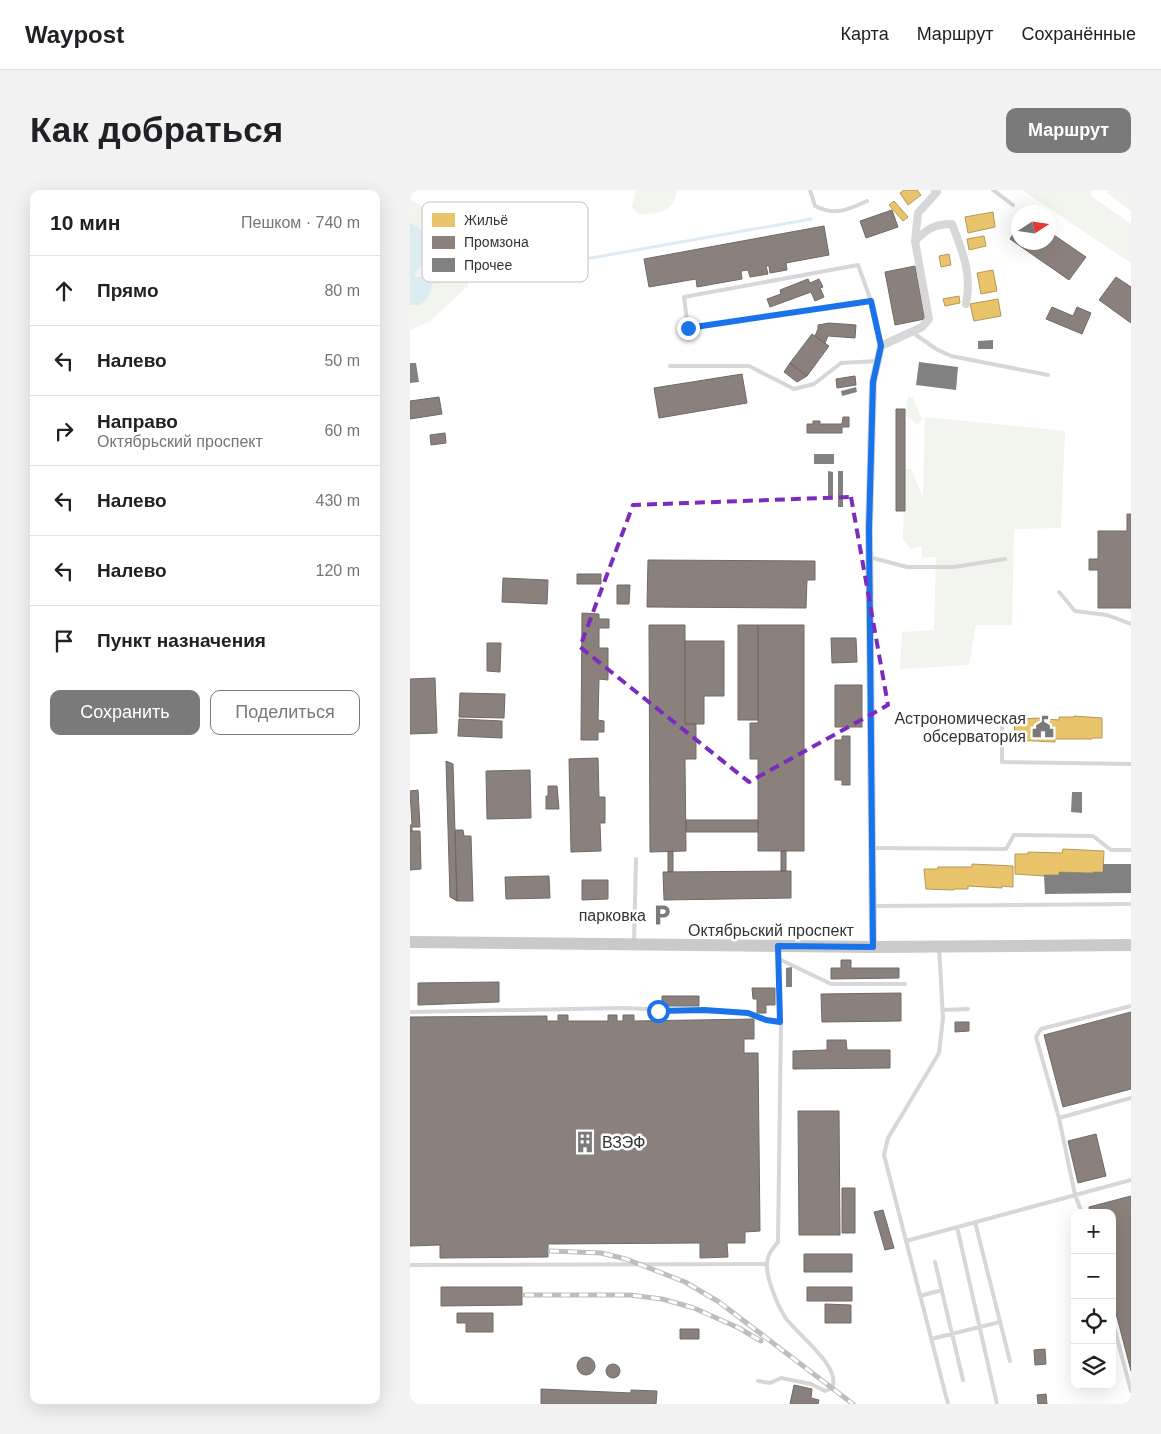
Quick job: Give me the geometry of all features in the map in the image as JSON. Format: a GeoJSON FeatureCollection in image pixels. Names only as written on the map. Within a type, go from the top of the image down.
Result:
{"type":"FeatureCollection","features":[{"type":"Feature","properties":{"kind":"main road","name":"Октябрьский проспект"},"geometry":{"type":"LineString","coordinates":[[410,942],[634,945],[778,953],[939,945],[1131,945]]}},
{"type":"Feature","properties":{"kind":"street"},"geometry":{"type":"LineString","coordinates":[[873,947],[869,557],[873,382],[881,346],[922,327],[929,319],[915,241],[918,213],[938,191]]}},
{"type":"Feature","properties":{"kind":"street"},"geometry":{"type":"LineString","coordinates":[[915,241],[927,229],[952,224],[966,263],[968,292],[966,304]]}},
{"type":"Feature","properties":{"kind":"lane"},"geometry":{"type":"LineString","coordinates":[[810,190],[815,206],[826,212],[848,210],[867,201]]}},
{"type":"Feature","properties":{"kind":"lane"},"geometry":{"type":"LineString","coordinates":[[993,190],[1013,205]]}},
{"type":"Feature","properties":{"kind":"lane"},"geometry":{"type":"LineString","coordinates":[[871,301],[688,328],[684,297],[858,265],[871,301],[881,346]]}},
{"type":"Feature","properties":{"kind":"lane"},"geometry":{"type":"LineString","coordinates":[[912,332],[936,349],[951,356],[1048,375]]}},
{"type":"Feature","properties":{"kind":"lane"},"geometry":{"type":"LineString","coordinates":[[670,366],[749,366],[794,389],[814,384],[841,363],[878,361]]}},
{"type":"Feature","properties":{"kind":"lane"},"geometry":{"type":"LineString","coordinates":[[869,557],[907,567],[954,567],[1005,559]]}},
{"type":"Feature","properties":{"kind":"lane"},"geometry":{"type":"LineString","coordinates":[[1059,592],[1075,611],[1108,615],[1131,624]]}},
{"type":"Feature","properties":{"kind":"lane"},"geometry":{"type":"LineString","coordinates":[[1002,718],[1002,762],[1131,764]]}},
{"type":"Feature","properties":{"kind":"lane"},"geometry":{"type":"LineString","coordinates":[[872,848],[1006,849],[1014,835],[1093,836],[1111,850],[1131,850]]}},
{"type":"Feature","properties":{"kind":"lane"},"geometry":{"type":"LineString","coordinates":[[634,945],[636,859]]}},
{"type":"Feature","properties":{"kind":"lane"},"geometry":{"type":"LineString","coordinates":[[873,906],[1131,904]]}},
{"type":"Feature","properties":{"kind":"lane"},"geometry":{"type":"LineString","coordinates":[[939,945],[942,1010],[939,1053],[888,1138],[884,1155],[948,1404]]}},
{"type":"Feature","properties":{"kind":"lane"},"geometry":{"type":"LineString","coordinates":[[778,953],[831,984],[905,984]]}},
{"type":"Feature","properties":{"kind":"lane"},"geometry":{"type":"LineString","coordinates":[[758,1381],[770,1383],[781,1378],[811,1384],[825,1392],[832,1388],[835,1383],[833,1375],[822,1358],[785,1317],[767,1276],[768,1258],[778,1242],[780,1022],[778,953]]}},
{"type":"Feature","properties":{"kind":"lane"},"geometry":{"type":"LineString","coordinates":[[1080,1209],[1075,1195],[1059,1118],[1036,1037],[1041,1029],[1131,1006]]}},
{"type":"Feature","properties":{"kind":"lane"},"geometry":{"type":"LineString","coordinates":[[410,1012],[623,1008],[748,1013],[766,1020],[780,1022]]}},
{"type":"Feature","properties":{"kind":"lane"},"geometry":{"type":"LineString","coordinates":[[942,1010],[968,1010]]}},
{"type":"Feature","properties":{"kind":"lane"},"geometry":{"type":"LineString","coordinates":[[1059,1118],[1131,1098]]}},
{"type":"Feature","properties":{"kind":"lane"},"geometry":{"type":"LineString","coordinates":[[906,1241],[1131,1180]]}},
{"type":"Feature","properties":{"kind":"lane"},"geometry":{"type":"LineString","coordinates":[[975,1222],[1010,1361]]}},
{"type":"Feature","properties":{"kind":"lane"},"geometry":{"type":"LineString","coordinates":[[957,1227],[998,1404]]}},
{"type":"Feature","properties":{"kind":"lane"},"geometry":{"type":"LineString","coordinates":[[935,1262],[962,1380]]}},
{"type":"Feature","properties":{"kind":"lane"},"geometry":{"type":"LineString","coordinates":[[410,1265],[768,1264]]}},
{"type":"Feature","properties":{"kind":"lane"},"geometry":{"type":"LineString","coordinates":[[920,1296],[942,1290]]}},
{"type":"Feature","properties":{"kind":"lane"},"geometry":{"type":"LineString","coordinates":[[931,1339],[1000,1322]]}},
{"type":"Feature","properties":{"kind":"lane"},"geometry":{"type":"LineString","coordinates":[[1116,1334],[1131,1392]]}},
{"type":"Feature","properties":{"kind":"highlighted area"},"geometry":{"type":"Polygon","coordinates":[[[851,497],[888,705],[749,782],[580,647],[633,505],[851,497]]]}},
{"type":"Feature","properties":{"kind":"shaded area"},"geometry":{"type":"Polygon","coordinates":[[[636,190],[677,190],[672,204],[668,208],[659,212],[639,215],[632,207],[636,190]]]}},
{"type":"Feature","properties":{"kind":"shaded area"},"geometry":{"type":"Polygon","coordinates":[[[1022,190],[1092,190],[1091,196],[1131,224],[1131,263],[1056,213],[1056,205],[1044,205],[1022,190]]]}},
{"type":"Feature","properties":{"kind":"shaded area"},"geometry":{"type":"Polygon","coordinates":[[[1109,190],[1131,190],[1131,211],[1107,193],[1109,190]]]}},
{"type":"Feature","properties":{"kind":"shaded area"},"geometry":{"type":"Polygon","coordinates":[[[410,199],[422,206],[422,231],[410,222],[410,199]]]}},
{"type":"Feature","properties":{"kind":"shaded area"},"geometry":{"type":"Polygon","coordinates":[[[410,222],[422,231],[422,265],[415,273],[416,277],[422,277],[422,282],[433,282],[427,300],[419,305],[410,305],[410,222]]]}},
{"type":"Feature","properties":{"kind":"shaded area"},"geometry":{"type":"Polygon","coordinates":[[[422,241],[422,277],[416,277],[415,273],[422,241]]]}},
{"type":"Feature","properties":{"kind":"shaded area"},"geometry":{"type":"Polygon","coordinates":[[[431,282],[468,282],[468,286],[430,321],[410,330],[410,305],[431,282]]]}},
{"type":"Feature","properties":{"kind":"shaded area"},"geometry":{"type":"Polygon","coordinates":[[[908,396],[913,398],[922,419],[917,424],[905,415],[908,396]]]}},
{"type":"Feature","properties":{"kind":"shaded area"},"geometry":{"type":"Polygon","coordinates":[[[925,417],[1065,431],[1061,528],[1014,529],[1012,625],[976,625],[969,665],[900,669],[902,632],[934,630],[936,557],[922,558],[922,546],[910,549],[903,539],[905,469],[911,469],[923,498],[925,417]]]}},
{"type":"Feature","properties":{"kind":"building: Жильё"},"geometry":{"type":"Polygon","coordinates":[[[904,190],[917,190],[921,195],[908,205],[900,193],[904,190]]]}},
{"type":"Feature","properties":{"kind":"building: Жильё"},"geometry":{"type":"Polygon","coordinates":[[[894,201],[908,217],[903,221],[889,205],[894,201]]]}},
{"type":"Feature","properties":{"kind":"building: Жильё"},"geometry":{"type":"Polygon","coordinates":[[[993,212],[995,227],[968,233],[965,217],[993,212]]]}},
{"type":"Feature","properties":{"kind":"building: Жильё"},"geometry":{"type":"Polygon","coordinates":[[[984,236],[986,246],[969,250],[967,239],[984,236]]]}},
{"type":"Feature","properties":{"kind":"building: Жильё"},"geometry":{"type":"Polygon","coordinates":[[[949,254],[951,265],[941,267],[939,256],[949,254]]]}},
{"type":"Feature","properties":{"kind":"building: Жильё"},"geometry":{"type":"Polygon","coordinates":[[[993,270],[997,291],[981,294],[977,273],[993,270]]]}},
{"type":"Feature","properties":{"kind":"building: Жильё"},"geometry":{"type":"Polygon","coordinates":[[[959,296],[960,303],[945,306],[943,299],[959,296]]]}},
{"type":"Feature","properties":{"kind":"building: Жильё"},"geometry":{"type":"Polygon","coordinates":[[[998,299],[1001,316],[974,321],[970,304],[998,299]]]}},
{"type":"Feature","properties":{"kind":"building: Жильё"},"geometry":{"type":"Polygon","coordinates":[[[1059,717],[1102,718],[1102,738],[1055,739],[1055,742],[1014,740],[1015,719],[1044,718],[1059,720],[1059,717]]]}},
{"type":"Feature","properties":{"kind":"building: Жильё"},"geometry":{"type":"Polygon","coordinates":[[[1063,849],[1104,851],[1103,872],[1059,872],[1059,875],[1044,876],[1015,874],[1015,854],[1028,854],[1028,852],[1062,853],[1063,849]]]}},
{"type":"Feature","properties":{"kind":"building: Жильё"},"geometry":{"type":"Polygon","coordinates":[[[972,864],[1013,866],[1013,887],[968,886],[968,889],[954,890],[926,889],[924,869],[972,867],[972,864]]]}},
{"type":"Feature","properties":{"kind":"building: Промзона"},"geometry":{"type":"Polygon","coordinates":[[[892,210],[898,227],[866,238],[860,221],[892,210]]]}},
{"type":"Feature","properties":{"kind":"building: Промзона"},"geometry":{"type":"Polygon","coordinates":[[[824,226],[829,255],[786,263],[787,270],[770,273],[769,266],[766,266],[768,274],[750,277],[748,270],[741,271],[742,279],[697,287],[696,279],[649,287],[644,259],[824,226]]]}},
{"type":"Feature","properties":{"kind":"building: Промзона"},"geometry":{"type":"Polygon","coordinates":[[[1056,236],[1086,257],[1069,280],[1026,250],[1056,250],[1056,236]]]}},
{"type":"Feature","properties":{"kind":"building: Промзона"},"geometry":{"type":"Polygon","coordinates":[[[915,266],[925,319],[895,325],[885,272],[915,266]]]}},
{"type":"Feature","properties":{"kind":"building: Промзона"},"geometry":{"type":"Polygon","coordinates":[[[1116,277],[1131,287],[1131,323],[1099,300],[1116,277]]]}},
{"type":"Feature","properties":{"kind":"building: Промзона"},"geometry":{"type":"Polygon","coordinates":[[[808,279],[810,283],[819,279],[823,287],[820,288],[824,297],[815,301],[811,292],[770,307],[767,299],[781,294],[780,290],[808,279]]]}},
{"type":"Feature","properties":{"kind":"building: Промзона"},"geometry":{"type":"Polygon","coordinates":[[[1052,307],[1073,316],[1077,307],[1091,313],[1082,334],[1046,319],[1052,307]]]}},
{"type":"Feature","properties":{"kind":"building: Промзона"},"geometry":{"type":"Polygon","coordinates":[[[829,323],[856,325],[855,338],[828,336],[825,343],[815,336],[818,325],[829,323]]]}},
{"type":"Feature","properties":{"kind":"building: Промзона"},"geometry":{"type":"Polygon","coordinates":[[[812,334],[829,346],[807,376],[790,363],[812,334]]]}},
{"type":"Feature","properties":{"kind":"building: Промзона"},"geometry":{"type":"Polygon","coordinates":[[[790,363],[807,376],[797,382],[784,372],[790,363]]]}},
{"type":"Feature","properties":{"kind":"building: Промзона"},"geometry":{"type":"Polygon","coordinates":[[[742,374],[747,403],[659,418],[654,388],[742,374]]]}},
{"type":"Feature","properties":{"kind":"building: Промзона"},"geometry":{"type":"Polygon","coordinates":[[[855,376],[856,385],[837,388],[836,379],[855,376]]]}},
{"type":"Feature","properties":{"kind":"building: Промзона"},"geometry":{"type":"Polygon","coordinates":[[[439,397],[442,414],[410,419],[410,401],[439,397]]]}},
{"type":"Feature","properties":{"kind":"building: Промзона"},"geometry":{"type":"Polygon","coordinates":[[[896,409],[905,409],[905,511],[896,511],[896,409]]]}},
{"type":"Feature","properties":{"kind":"building: Промзона"},"geometry":{"type":"Polygon","coordinates":[[[843,417],[849,417],[849,427],[842,427],[842,433],[807,433],[807,424],[813,424],[813,421],[820,421],[820,424],[842,424],[843,417]]]}},
{"type":"Feature","properties":{"kind":"building: Промзона"},"geometry":{"type":"Polygon","coordinates":[[[445,433],[446,443],[431,445],[430,435],[445,433]]]}},
{"type":"Feature","properties":{"kind":"building: Промзона"},"geometry":{"type":"Polygon","coordinates":[[[1127,514],[1131,514],[1131,608],[1098,608],[1098,570],[1089,570],[1089,559],[1098,559],[1098,531],[1127,531],[1127,514]]]}},
{"type":"Feature","properties":{"kind":"building: Промзона"},"geometry":{"type":"Polygon","coordinates":[[[648,560],[815,561],[815,580],[807,580],[806,608],[647,607],[648,560]]]}},
{"type":"Feature","properties":{"kind":"building: Промзона"},"geometry":{"type":"Polygon","coordinates":[[[577,574],[601,574],[601,584],[577,584],[577,574]]]}},
{"type":"Feature","properties":{"kind":"building: Промзона"},"geometry":{"type":"Polygon","coordinates":[[[503,578],[548,580],[547,604],[502,602],[503,578]]]}},
{"type":"Feature","properties":{"kind":"building: Промзона"},"geometry":{"type":"Polygon","coordinates":[[[617,585],[630,585],[629,604],[617,604],[617,585]]]}},
{"type":"Feature","properties":{"kind":"building: Промзона"},"geometry":{"type":"Polygon","coordinates":[[[582,613],[599,614],[599,619],[609,619],[609,628],[599,628],[599,648],[608,648],[608,680],[599,679],[598,720],[604,721],[604,732],[598,732],[598,740],[581,740],[582,613]]]}},
{"type":"Feature","properties":{"kind":"building: Промзона"},"geometry":{"type":"Polygon","coordinates":[[[649,625],[685,625],[685,724],[696,724],[696,759],[685,759],[686,851],[650,852],[649,625]]]}},
{"type":"Feature","properties":{"kind":"building: Промзона"},"geometry":{"type":"Polygon","coordinates":[[[738,625],[758,625],[758,720],[738,720],[738,625]]]}},
{"type":"Feature","properties":{"kind":"building: Промзона"},"geometry":{"type":"Polygon","coordinates":[[[758,625],[804,625],[804,851],[758,851],[758,759],[750,759],[750,723],[758,723],[758,625]]]}},
{"type":"Feature","properties":{"kind":"building: Промзона"},"geometry":{"type":"Polygon","coordinates":[[[831,638],[856,638],[857,662],[832,663],[831,638]]]}},
{"type":"Feature","properties":{"kind":"building: Промзона"},"geometry":{"type":"Polygon","coordinates":[[[685,641],[724,641],[724,696],[704,696],[704,724],[685,724],[685,641]]]}},
{"type":"Feature","properties":{"kind":"building: Промзона"},"geometry":{"type":"Polygon","coordinates":[[[487,643],[501,643],[500,672],[487,671],[487,643]]]}},
{"type":"Feature","properties":{"kind":"building: Промзона"},"geometry":{"type":"Polygon","coordinates":[[[435,678],[437,733],[410,734],[410,679],[435,678]]]}},
{"type":"Feature","properties":{"kind":"building: Промзона"},"geometry":{"type":"Polygon","coordinates":[[[835,685],[862,685],[862,727],[835,727],[835,685]]]}},
{"type":"Feature","properties":{"kind":"building: Промзона"},"geometry":{"type":"Polygon","coordinates":[[[460,693],[505,694],[504,718],[459,717],[460,693]]]}},
{"type":"Feature","properties":{"kind":"building: Промзона"},"geometry":{"type":"Polygon","coordinates":[[[459,719],[502,721],[502,738],[458,736],[459,719]]]}},
{"type":"Feature","properties":{"kind":"building: Промзона"},"geometry":{"type":"Polygon","coordinates":[[[842,736],[850,736],[850,785],[842,785],[842,780],[835,780],[835,740],[842,740],[842,736]]]}},
{"type":"Feature","properties":{"kind":"building: Промзона"},"geometry":{"type":"Polygon","coordinates":[[[598,758],[599,797],[605,797],[605,823],[600,823],[601,851],[571,852],[569,759],[598,758]]]}},
{"type":"Feature","properties":{"kind":"building: Промзона"},"geometry":{"type":"Polygon","coordinates":[[[446,761],[453,764],[457,901],[450,897],[446,761]]]}},
{"type":"Feature","properties":{"kind":"building: Промзона"},"geometry":{"type":"Polygon","coordinates":[[[530,770],[531,818],[487,819],[486,771],[530,770]]]}},
{"type":"Feature","properties":{"kind":"building: Промзона"},"geometry":{"type":"Polygon","coordinates":[[[548,786],[557,786],[559,809],[546,809],[548,786]]]}},
{"type":"Feature","properties":{"kind":"building: Промзона"},"geometry":{"type":"Polygon","coordinates":[[[418,790],[420,827],[412,827],[412,831],[410,831],[410,825],[412,825],[410,791],[418,790]]]}},
{"type":"Feature","properties":{"kind":"building: Промзона"},"geometry":{"type":"Polygon","coordinates":[[[686,820],[758,820],[758,832],[686,832],[686,820]]]}},
{"type":"Feature","properties":{"kind":"building: Промзона"},"geometry":{"type":"Polygon","coordinates":[[[455,830],[463,830],[464,836],[471,836],[473,901],[457,901],[455,830]]]}},
{"type":"Feature","properties":{"kind":"building: Промзона"},"geometry":{"type":"Polygon","coordinates":[[[410,831],[420,831],[421,869],[410,870],[410,831]]]}},
{"type":"Feature","properties":{"kind":"building: Промзона"},"geometry":{"type":"Polygon","coordinates":[[[673,851],[673,872],[668,872],[668,852],[673,851]]]}},
{"type":"Feature","properties":{"kind":"building: Промзона"},"geometry":{"type":"Polygon","coordinates":[[[781,851],[786,851],[786,871],[781,871],[781,851]]]}},
{"type":"Feature","properties":{"kind":"building: Промзона"},"geometry":{"type":"Polygon","coordinates":[[[791,871],[791,898],[664,900],[663,872],[791,871]]]}},
{"type":"Feature","properties":{"kind":"building: Промзона"},"geometry":{"type":"Polygon","coordinates":[[[549,876],[550,898],[506,899],[505,877],[549,876]]]}},
{"type":"Feature","properties":{"kind":"building: Промзона"},"geometry":{"type":"Polygon","coordinates":[[[582,880],[608,880],[608,899],[582,900],[582,880]]]}},
{"type":"Feature","properties":{"kind":"building: Промзона"},"geometry":{"type":"Polygon","coordinates":[[[841,960],[851,960],[851,968],[899,968],[899,978],[831,979],[831,968],[841,968],[841,960]]]}},
{"type":"Feature","properties":{"kind":"building: Промзона"},"geometry":{"type":"Polygon","coordinates":[[[499,982],[499,1002],[418,1005],[418,983],[499,982]]]}},
{"type":"Feature","properties":{"kind":"building: Промзона"},"geometry":{"type":"Polygon","coordinates":[[[752,988],[775,988],[775,1005],[766,1005],[766,1013],[757,1013],[757,999],[753,999],[752,988]]]}},
{"type":"Feature","properties":{"kind":"building: Промзона"},"geometry":{"type":"Polygon","coordinates":[[[901,993],[901,1021],[822,1022],[821,994],[901,993]]]}},
{"type":"Feature","properties":{"kind":"building: Промзона"},"geometry":{"type":"Polygon","coordinates":[[[662,996],[699,996],[699,1006],[662,1006],[662,996]]]}},
{"type":"Feature","properties":{"kind":"building: Промзона"},"geometry":{"type":"Polygon","coordinates":[[[1131,1012],[1131,1089],[1063,1107],[1044,1035],[1131,1012]]]}},
{"type":"Feature","properties":{"kind":"building: Промзона","name":"ВЗЭФ"},"geometry":{"type":"Polygon","coordinates":[[[558,1015],[568,1015],[568,1021],[608,1021],[608,1015],[617,1015],[617,1021],[623,1021],[623,1015],[634,1015],[634,1021],[754,1019],[754,1039],[744,1039],[744,1053],[758,1053],[760,1231],[745,1232],[745,1243],[727,1243],[728,1257],[700,1258],[700,1243],[548,1244],[548,1257],[440,1258],[440,1245],[410,1246],[410,1017],[547,1016],[547,1021],[558,1021],[558,1015]]]}},
{"type":"Feature","properties":{"kind":"building: Промзона"},"geometry":{"type":"Polygon","coordinates":[[[955,1022],[969,1022],[969,1031],[955,1032],[955,1022]]]}},
{"type":"Feature","properties":{"kind":"building: Промзона"},"geometry":{"type":"Polygon","coordinates":[[[827,1040],[846,1040],[847,1050],[890,1050],[890,1068],[793,1069],[793,1051],[827,1050],[827,1040]]]}},
{"type":"Feature","properties":{"kind":"building: Промзона"},"geometry":{"type":"Polygon","coordinates":[[[798,1111],[839,1111],[840,1235],[799,1235],[798,1111]]]}},
{"type":"Feature","properties":{"kind":"building: Промзона"},"geometry":{"type":"Polygon","coordinates":[[[1096,1134],[1106,1176],[1078,1183],[1068,1141],[1096,1134]]]}},
{"type":"Feature","properties":{"kind":"building: Промзона"},"geometry":{"type":"Polygon","coordinates":[[[842,1188],[855,1188],[855,1233],[842,1233],[842,1188]]]}},
{"type":"Feature","properties":{"kind":"building: Промзона"},"geometry":{"type":"Polygon","coordinates":[[[1131,1196],[1131,1371],[1116,1313],[1116,1209],[1089,1209],[1089,1207],[1131,1196]]]}},
{"type":"Feature","properties":{"kind":"building: Промзона"},"geometry":{"type":"Polygon","coordinates":[[[883,1210],[894,1248],[885,1250],[874,1212],[883,1210]]]}},
{"type":"Feature","properties":{"kind":"building: Промзона"},"geometry":{"type":"Polygon","coordinates":[[[804,1254],[852,1254],[852,1272],[804,1272],[804,1254]]]}},
{"type":"Feature","properties":{"kind":"building: Промзона"},"geometry":{"type":"Polygon","coordinates":[[[441,1287],[522,1287],[522,1305],[441,1306],[441,1287]]]}},
{"type":"Feature","properties":{"kind":"building: Промзона"},"geometry":{"type":"Polygon","coordinates":[[[807,1287],[852,1287],[852,1301],[807,1301],[807,1287]]]}},
{"type":"Feature","properties":{"kind":"building: Промзона"},"geometry":{"type":"Polygon","coordinates":[[[825,1304],[851,1305],[851,1323],[825,1323],[825,1304]]]}},
{"type":"Feature","properties":{"kind":"building: Промзона"},"geometry":{"type":"Polygon","coordinates":[[[457,1313],[493,1313],[493,1332],[466,1332],[466,1323],[457,1323],[457,1313]]]}},
{"type":"Feature","properties":{"kind":"building: Промзона"},"geometry":{"type":"Polygon","coordinates":[[[680,1329],[699,1329],[699,1339],[680,1339],[680,1329]]]}},
{"type":"Feature","properties":{"kind":"building: Промзона"},"geometry":{"type":"Polygon","coordinates":[[[1045,1349],[1046,1364],[1035,1365],[1034,1350],[1045,1349]]]}},
{"type":"Feature","properties":{"kind":"building: Промзона"},"geometry":{"type":"Polygon","coordinates":[[[586,1357],[592,1360],[595,1366],[592,1372],[586,1375],[580,1372],[577,1366],[580,1360],[586,1357]]]}},
{"type":"Feature","properties":{"kind":"building: Промзона"},"geometry":{"type":"Polygon","coordinates":[[[613,1364],[618,1366],[620,1371],[618,1376],[613,1378],[608,1376],[606,1371],[608,1366],[613,1364]]]}},
{"type":"Feature","properties":{"kind":"building: Промзона"},"geometry":{"type":"Polygon","coordinates":[[[794,1385],[812,1389],[811,1398],[819,1400],[818,1404],[790,1404],[794,1385]]]}},
{"type":"Feature","properties":{"kind":"building: Промзона"},"geometry":{"type":"Polygon","coordinates":[[[541,1389],[631,1393],[631,1390],[657,1391],[656,1404],[541,1404],[541,1389]]]}},
{"type":"Feature","properties":{"kind":"building: Промзона"},"geometry":{"type":"Polygon","coordinates":[[[1046,1394],[1047,1404],[1038,1404],[1037,1395],[1046,1394]]]}},
{"type":"Feature","properties":{"kind":"building: Прочее"},"geometry":{"type":"Polygon","coordinates":[[[993,340],[993,349],[978,349],[978,341],[993,340]]]}},
{"type":"Feature","properties":{"kind":"building: Прочее"},"geometry":{"type":"Polygon","coordinates":[[[919,362],[958,367],[956,390],[916,385],[919,362]]]}},
{"type":"Feature","properties":{"kind":"building: Прочее"},"geometry":{"type":"Polygon","coordinates":[[[410,363],[416,363],[419,382],[410,383],[410,363]]]}},
{"type":"Feature","properties":{"kind":"building: Прочее"},"geometry":{"type":"Polygon","coordinates":[[[856,387],[857,392],[842,396],[841,391],[856,387]]]}},
{"type":"Feature","properties":{"kind":"building: Прочее"},"geometry":{"type":"Polygon","coordinates":[[[814,454],[834,454],[834,464],[814,464],[814,454]]]}},
{"type":"Feature","properties":{"kind":"building: Прочее"},"geometry":{"type":"Polygon","coordinates":[[[828,471],[833,472],[833,496],[828,496],[828,471]]]}},
{"type":"Feature","properties":{"kind":"building: Прочее"},"geometry":{"type":"Polygon","coordinates":[[[838,471],[843,471],[843,507],[838,507],[838,471]]]}},
{"type":"Feature","properties":{"kind":"building: Прочее"},"geometry":{"type":"Polygon","coordinates":[[[1072,792],[1082,792],[1082,813],[1071,812],[1072,792]]]}},
{"type":"Feature","properties":{"kind":"building: Прочее"},"geometry":{"type":"Polygon","coordinates":[[[1103,864],[1131,864],[1131,893],[1045,894],[1044,875],[1059,875],[1059,872],[1103,872],[1103,864]]]}},
{"type":"Feature","properties":{"kind":"building: Прочее"},"geometry":{"type":"Polygon","coordinates":[[[792,967],[792,987],[786,987],[786,968],[792,967]]]}},
{"type":"Feature","properties":{"kind":"waterway"},"geometry":{"type":"LineString","coordinates":[[588,258],[811,219]]}},
{"type":"Feature","properties":{"kind":"railway"},"geometry":{"type":"LineString","coordinates":[[550,1251],[601,1253],[626,1259],[685,1282],[719,1302],[853,1404]]}},
{"type":"Feature","properties":{"kind":"railway"},"geometry":{"type":"LineString","coordinates":[[525,1295],[630,1295],[662,1299],[694,1308],[739,1328],[761,1341]]}},
{"type":"Feature","properties":{"kind":"place","name":"Aстрономическая обсерватория"},"geometry":{"type":"Point","coordinates":[1043,727]}},
{"type":"Feature","properties":{"kind":"place","name":"парковка"},"geometry":{"type":"Point","coordinates":[662,915]}},
{"type":"Feature","properties":{"kind":"place","name":"ВЗЭФ"},"geometry":{"type":"Point","coordinates":[585,1142]}},
{"type":"Feature","properties":{"kind":"route"},"geometry":{"type":"LineString","coordinates":[[658,1011],[704,1010],[748,1013],[766,1020],[780,1022],[778,946],[873,947],[869,529],[873,382],[881,346],[871,301],[688,328]]}}]}
